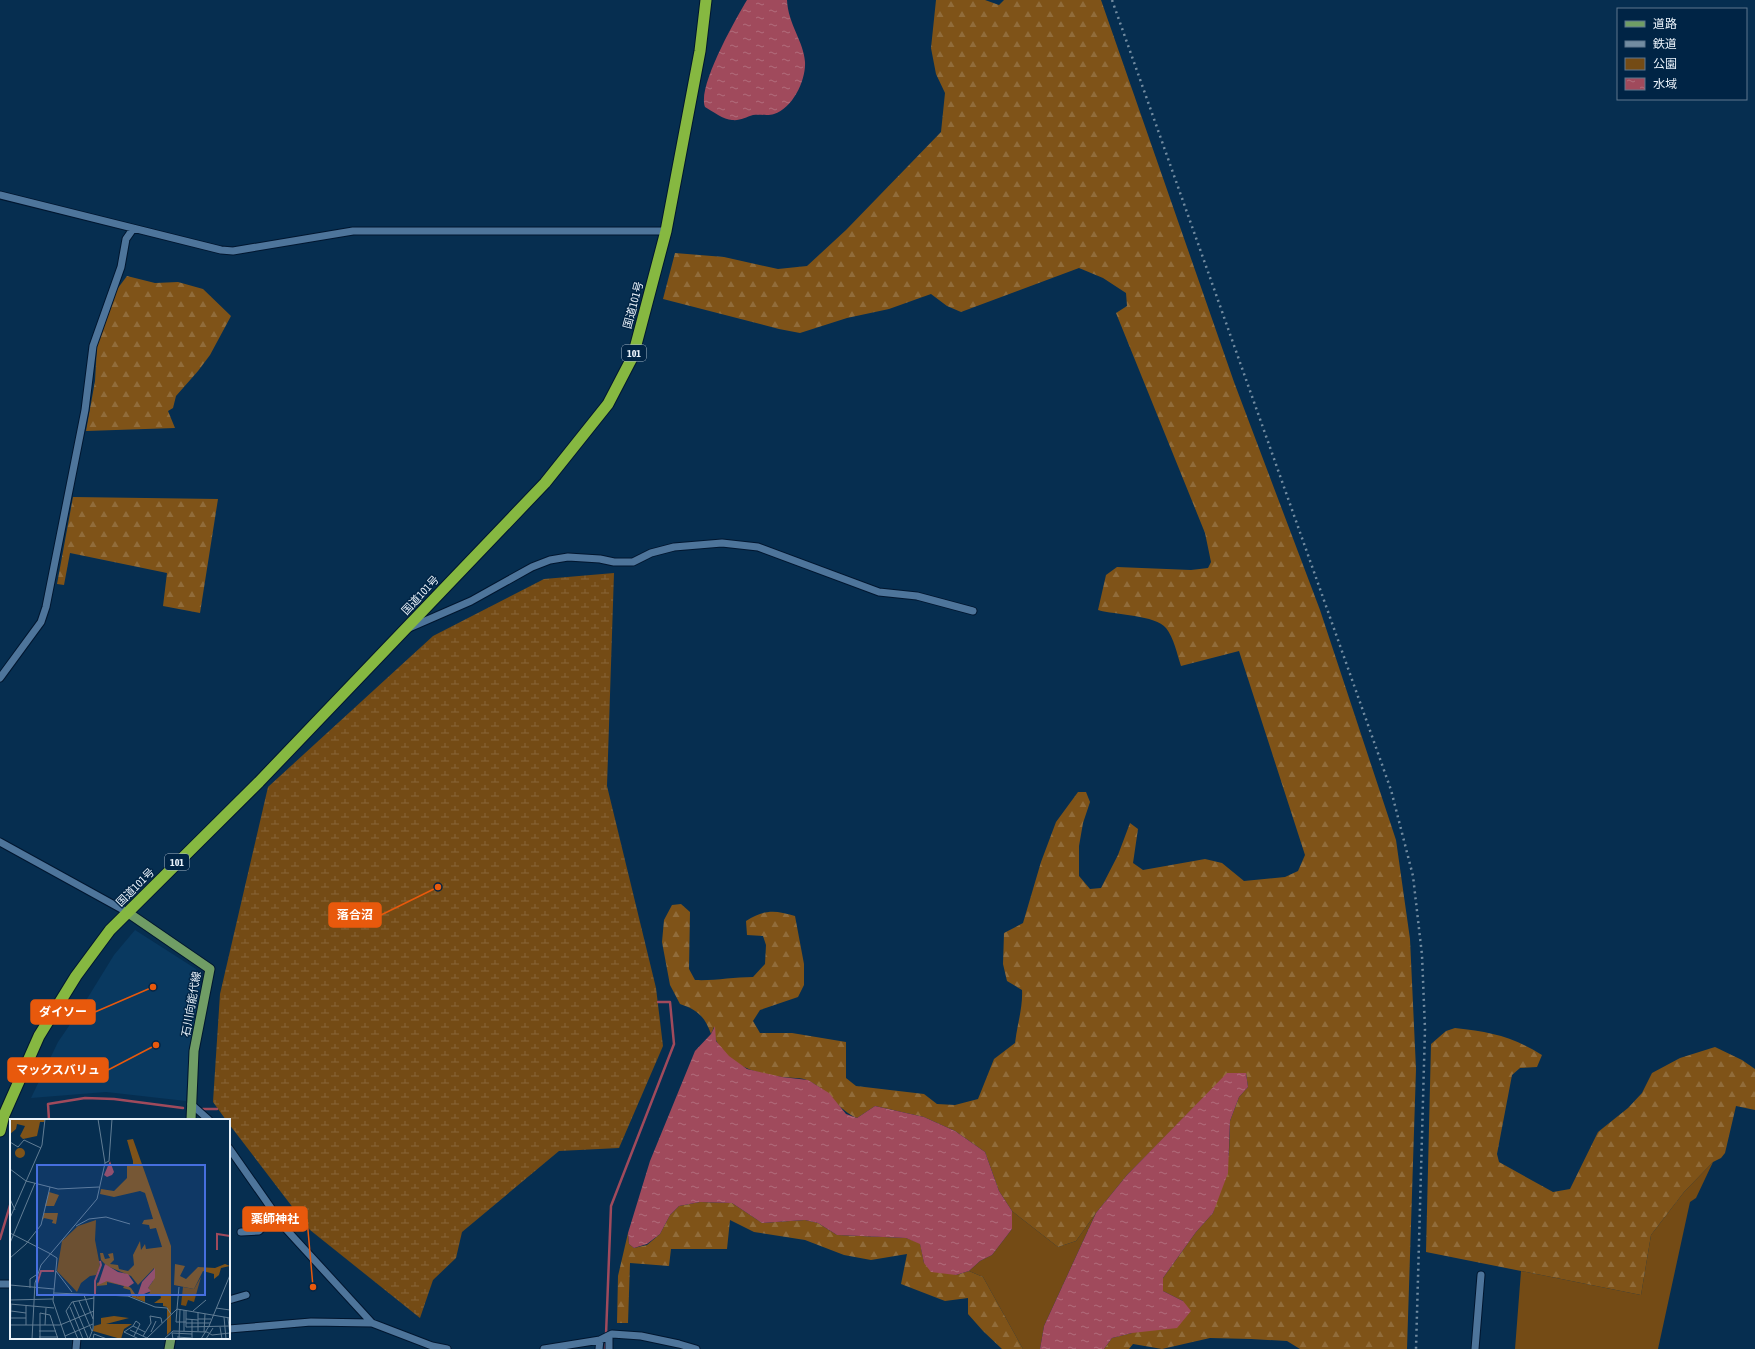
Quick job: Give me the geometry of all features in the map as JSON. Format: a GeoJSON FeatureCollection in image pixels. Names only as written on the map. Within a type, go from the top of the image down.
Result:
{"type":"FeatureCollection","features":[{"type":"Feature","properties":{"kind":"highway","name":"国道101号"},"geometry":{"type":"LineString","coordinates":[[0,1131],[4,1115],[39,1036],[76,976],[110,930],[259,782],[406,630],[545,483],[608,404],[633,356],[666,231],[700,51],[706,0]]}},
{"type":"Feature","properties":{"kind":"main road","name":"石川向能代線"},"geometry":{"type":"LineString","coordinates":[[127,912],[210,969],[194,1051],[191,1119]]}},
{"type":"Feature","properties":{"kind":"main road"},"geometry":{"type":"LineString","coordinates":[[170,1349],[171,1339]]}},
{"type":"Feature","properties":{"kind":"street"},"geometry":{"type":"LineString","coordinates":[[0,195],[133,229],[221,250],[233,251],[353,231],[666,231]]}},
{"type":"Feature","properties":{"kind":"street"},"geometry":{"type":"LineString","coordinates":[[0,678],[41,622],[46,608],[85,410],[93,346],[121,267],[126,239],[133,229]]}},
{"type":"Feature","properties":{"kind":"street"},"geometry":{"type":"LineString","coordinates":[[406,630],[471,601],[550,560],[568,557],[600,559],[614,562],[633,562],[651,553],[674,547],[722,543],[758,547],[879,592],[917,596],[973,611]]}},
{"type":"Feature","properties":{"kind":"street"},"geometry":{"type":"LineString","coordinates":[[0,842],[127,912]]}},
{"type":"Feature","properties":{"kind":"street"},"geometry":{"type":"LineString","coordinates":[[191,1104],[208,1119]]}},
{"type":"Feature","properties":{"kind":"street"},"geometry":{"type":"LineString","coordinates":[[230,1149],[275,1213],[306,1252],[335,1281],[372,1323]]}},
{"type":"Feature","properties":{"kind":"street"},"geometry":{"type":"LineString","coordinates":[[241,1232],[259,1231],[275,1213]]}},
{"type":"Feature","properties":{"kind":"street"},"geometry":{"type":"LineString","coordinates":[[1475,1349],[1481,1275]]}},
{"type":"Feature","properties":{"kind":"street"},"geometry":{"type":"LineString","coordinates":[[230,1300],[246,1295]]}},
{"type":"Feature","properties":{"kind":"street"},"geometry":{"type":"LineString","coordinates":[[230,1329],[311,1322],[372,1323],[432,1346],[447,1349]]}},
{"type":"Feature","properties":{"kind":"street"},"geometry":{"type":"LineString","coordinates":[[544,1349],[600,1340],[612,1334],[641,1336],[696,1349]]}},
{"type":"Feature","properties":{"kind":"street"},"geometry":{"type":"LineString","coordinates":[[609,1336],[609,1349]]}},
{"type":"Feature","properties":{"kind":"street"},"geometry":{"type":"LineString","coordinates":[[76,1349],[77,1339]]}},
{"type":"Feature","properties":{"kind":"street"},"geometry":{"type":"LineString","coordinates":[[599,1349],[600,1340]]}},
{"type":"Feature","properties":{"kind":"shaded area"},"geometry":{"type":"Polygon","coordinates":[[[135,930],[196,969],[200,978],[201,994],[189,1051],[186,1101],[106,1092],[31,1098],[58,1042],[82,1007],[114,955],[135,930]]]}},
{"type":"Feature","properties":{"kind":"green space"},"geometry":{"type":"Polygon","coordinates":[[[936,0],[985,0],[999,5],[1004,0],[1101,0],[1234,382],[1320,610],[1396,840],[1410,939],[1416,1069],[1407,1349],[1300,1349],[1287,1341],[1210,1338],[1162,1349],[1133,1344],[1129,1349],[1104,1349],[1112,1338],[1132,1333],[1183,1301],[1163,1291],[1163,1278],[1196,1232],[1213,1213],[1229,1153],[1230,1121],[1239,1097],[1248,1087],[1246,1073],[1227,1074],[1127,1175],[1096,1213],[1076,1241],[1058,1247],[1012,1211],[999,1191],[985,1152],[955,1131],[924,1117],[875,1106],[857,1118],[850,1115],[823,1090],[809,1081],[799,1078],[763,1074],[737,1063],[722,1050],[716,1040],[714,1027],[711,1034],[700,1015],[692,1009],[680,1004],[670,985],[662,942],[664,920],[672,905],[681,904],[690,912],[689,969],[695,980],[753,977],[765,964],[766,945],[763,936],[747,935],[746,921],[759,914],[770,912],[795,916],[804,964],[804,985],[798,997],[760,1010],[753,1021],[760,1033],[792,1033],[846,1042],[846,1078],[856,1086],[924,1094],[937,1104],[955,1105],[978,1099],[994,1059],[1015,1043],[1021,1010],[1022,990],[1007,981],[1003,964],[1004,933],[1023,923],[1041,862],[1056,822],[1078,792],[1086,792],[1090,802],[1083,823],[1079,846],[1079,876],[1090,889],[1101,888],[1118,855],[1130,823],[1138,829],[1133,863],[1143,870],[1205,859],[1222,863],[1244,881],[1285,877],[1298,871],[1305,855],[1239,651],[1181,666],[1171,636],[1166,628],[1161,624],[1154,620],[1145,618],[1098,610],[1106,575],[1117,567],[1191,570],[1208,568],[1211,562],[1205,533],[1116,313],[1127,306],[1126,293],[1103,278],[1079,268],[961,312],[947,306],[931,294],[889,309],[847,318],[800,333],[663,299],[675,253],[724,257],[778,269],[807,266],[846,230],[941,132],[945,93],[936,74],[931,48],[936,0]]]}},
{"type":"Feature","properties":{"kind":"green space"},"geometry":{"type":"Polygon","coordinates":[[[127,276],[155,283],[178,282],[203,289],[231,316],[210,355],[176,396],[173,408],[168,411],[175,428],[86,431],[95,381],[97,346],[115,292],[127,276]]]}},
{"type":"Feature","properties":{"kind":"green space"},"geometry":{"type":"Polygon","coordinates":[[[73,497],[218,499],[200,613],[163,606],[167,573],[70,553],[64,585],[57,584],[73,497]]]}},
{"type":"Feature","properties":{"kind":"green space"},"geometry":{"type":"Polygon","coordinates":[[[614,573],[607,786],[656,988],[663,1046],[619,1148],[559,1151],[462,1232],[456,1258],[433,1280],[420,1318],[310,1230],[230,1125],[230,1119],[225,1119],[213,1102],[220,994],[268,787],[433,636],[544,579],[614,573]]]}},
{"type":"Feature","properties":{"kind":"green space"},"geometry":{"type":"Polygon","coordinates":[[[1455,1028],[1490,1033],[1511,1039],[1542,1055],[1537,1067],[1520,1068],[1512,1075],[1497,1154],[1499,1162],[1553,1192],[1570,1189],[1598,1132],[1628,1108],[1642,1093],[1652,1073],[1680,1058],[1715,1047],[1742,1060],[1755,1069],[1755,1110],[1736,1106],[1725,1153],[1721,1158],[1713,1162],[1684,1192],[1651,1235],[1641,1295],[1426,1252],[1431,1044],[1446,1031],[1455,1028]]]}},
{"type":"Feature","properties":{"kind":"green space"},"geometry":{"type":"Polygon","coordinates":[[[1713,1162],[1696,1198],[1690,1202],[1658,1349],[1515,1349],[1521,1271],[1641,1295],[1651,1235],[1684,1192],[1713,1162]]]}},
{"type":"Feature","properties":{"kind":"green space"},"geometry":{"type":"Polygon","coordinates":[[[700,1202],[732,1203],[762,1223],[805,1220],[818,1223],[837,1235],[906,1238],[920,1243],[924,1263],[956,1275],[969,1271],[983,1277],[1023,1349],[1002,1349],[968,1314],[968,1298],[945,1301],[901,1284],[907,1254],[871,1260],[844,1255],[805,1240],[754,1232],[730,1220],[727,1249],[671,1249],[669,1266],[630,1263],[628,1323],[617,1323],[618,1276],[628,1233],[629,1244],[634,1248],[647,1245],[660,1234],[670,1215],[679,1206],[700,1202]]]}},
{"type":"Feature","properties":{"kind":"green space"},"geometry":{"type":"Polygon","coordinates":[[[1012,1211],[1058,1247],[1076,1241],[1096,1213],[1044,1326],[1040,1349],[1023,1349],[983,1277],[969,1271],[980,1261],[992,1255],[1012,1229],[1012,1211]]]}},
{"type":"Feature","properties":{"kind":"water"},"geometry":{"type":"Polygon","coordinates":[[[747,0],[787,0],[790,17],[802,47],[805,69],[801,85],[797,92],[787,106],[781,111],[772,115],[753,115],[743,119],[729,120],[705,107],[704,97],[706,85],[718,54],[747,0]]]}},
{"type":"Feature","properties":{"kind":"water"},"geometry":{"type":"Polygon","coordinates":[[[715,1026],[716,1041],[729,1056],[747,1069],[782,1077],[808,1080],[829,1093],[846,1114],[857,1118],[875,1106],[924,1117],[955,1131],[985,1152],[999,1191],[1012,1211],[1012,1229],[992,1255],[980,1261],[969,1271],[956,1275],[931,1272],[924,1263],[920,1244],[906,1238],[837,1235],[818,1223],[805,1220],[762,1223],[732,1203],[700,1202],[679,1206],[670,1215],[660,1234],[647,1244],[634,1248],[629,1244],[628,1233],[650,1161],[695,1051],[711,1034],[715,1026]]]}},
{"type":"Feature","properties":{"kind":"water"},"geometry":{"type":"Polygon","coordinates":[[[1227,1073],[1246,1073],[1248,1087],[1239,1097],[1230,1121],[1228,1173],[1213,1213],[1196,1232],[1163,1278],[1163,1291],[1183,1301],[1191,1311],[1177,1328],[1132,1333],[1112,1338],[1104,1349],[1040,1349],[1044,1326],[1096,1213],[1127,1175],[1227,1073]]]}},
{"type":"Feature","properties":{"kind":"waterway"},"geometry":{"type":"LineString","coordinates":[[606,1335],[611,1206],[674,1044],[670,1002],[658,1002]]}},
{"type":"Feature","properties":{"kind":"waterway"},"geometry":{"type":"LineString","coordinates":[[49,1119],[48,1104],[85,1098],[114,1099],[183,1108]]}},
{"type":"Feature","properties":{"kind":"waterway"},"geometry":{"type":"LineString","coordinates":[[203,1109],[217,1109]]}},
{"type":"Feature","properties":{"kind":"waterway"},"geometry":{"type":"LineString","coordinates":[[0,1239],[10,1205]]}},
{"type":"Feature","properties":{"kind":"waterway"},"geometry":{"type":"LineString","coordinates":[[605,1349],[606,1340]]}},
{"type":"Feature","properties":{"kind":"railway"},"geometry":{"type":"LineString","coordinates":[[1112,0],[1391,790],[1413,876],[1422,955],[1425,1029],[1416,1349]]}},
{"type":"Feature","properties":{"kind":"place","name":"落合沼"},"geometry":{"type":"Point","coordinates":[438,887]}},
{"type":"Feature","properties":{"kind":"place","name":"ダイソー"},"geometry":{"type":"Point","coordinates":[153,987]}},
{"type":"Feature","properties":{"kind":"place","name":"マックスバリュ"},"geometry":{"type":"Point","coordinates":[156,1045]}},
{"type":"Feature","properties":{"kind":"place","name":"薬師神社"},"geometry":{"type":"Point","coordinates":[313,1287]}}]}
